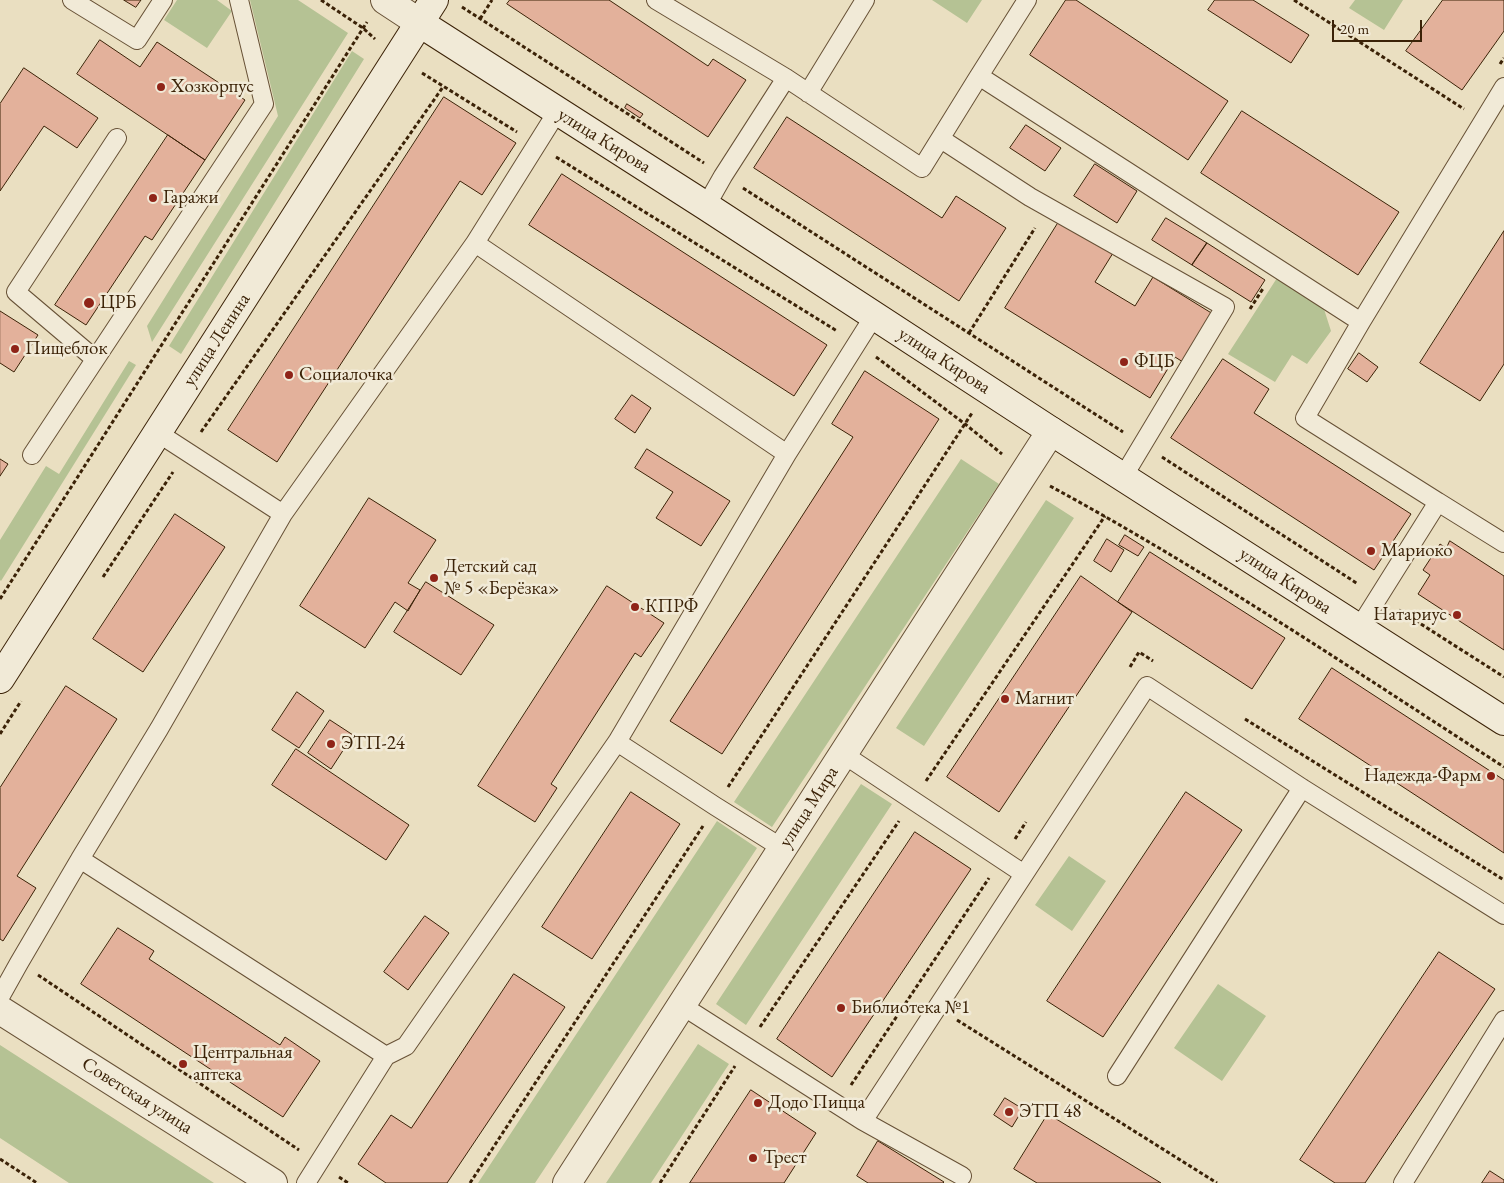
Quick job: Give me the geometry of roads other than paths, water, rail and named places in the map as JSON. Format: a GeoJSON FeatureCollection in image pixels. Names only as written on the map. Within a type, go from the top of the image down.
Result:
{"type":"FeatureCollection","features":[{"type":"Feature","properties":{"kind":"main road","name":"улица Кирова"},"geometry":{"type":"LineString","coordinates":[[385,0],[437,9],[557,112],[706,206],[1051,431],[1504,721]]}},
{"type":"Feature","properties":{"kind":"main road","name":"улица Ленина"},"geometry":{"type":"LineString","coordinates":[[0,679],[158,433],[437,9]]}},
{"type":"Feature","properties":{"kind":"main road","name":"улица Мира"},"geometry":{"type":"LineString","coordinates":[[567,1183],[1051,431]]}},
{"type":"Feature","properties":{"kind":"main road","name":"Советская улица"},"geometry":{"type":"LineString","coordinates":[[0,1010],[273,1183]]}},
{"type":"Feature","properties":{"kind":"lane"},"geometry":{"type":"LineString","coordinates":[[72,0],[137,40],[163,0]]}},
{"type":"Feature","properties":{"kind":"lane"},"geometry":{"type":"LineString","coordinates":[[32,455],[264,104],[239,0]]}},
{"type":"Feature","properties":{"kind":"lane"},"geometry":{"type":"LineString","coordinates":[[656,0],[786,78],[922,168],[1027,0]]}},
{"type":"Feature","properties":{"kind":"lane"},"geometry":{"type":"LineString","coordinates":[[808,93],[866,0]]}},
{"type":"Feature","properties":{"kind":"lane"},"geometry":{"type":"LineString","coordinates":[[979,76],[1361,322]]}},
{"type":"Feature","properties":{"kind":"lane"},"geometry":{"type":"LineString","coordinates":[[706,206],[786,78]]}},
{"type":"Feature","properties":{"kind":"lane"},"geometry":{"type":"LineString","coordinates":[[1504,87],[1305,418],[1504,543]]}},
{"type":"Feature","properties":{"kind":"lane"},"geometry":{"type":"LineString","coordinates":[[0,997],[80,859],[159,729],[283,514],[475,243],[557,112]]}},
{"type":"Feature","properties":{"kind":"lane"},"geometry":{"type":"LineString","coordinates":[[95,359],[16,292],[117,138]]}},
{"type":"Feature","properties":{"kind":"lane"},"geometry":{"type":"LineString","coordinates":[[941,139],[1030,197],[1225,307],[1123,477]]}},
{"type":"Feature","properties":{"kind":"lane"},"geometry":{"type":"LineString","coordinates":[[475,243],[787,454]]}},
{"type":"Feature","properties":{"kind":"lane"},"geometry":{"type":"LineString","coordinates":[[306,1183],[386,1056],[406,1046],[617,742],[787,454],[874,316]]}},
{"type":"Feature","properties":{"kind":"lane"},"geometry":{"type":"LineString","coordinates":[[158,433],[283,514]]}},
{"type":"Feature","properties":{"kind":"lane"},"geometry":{"type":"LineString","coordinates":[[1359,628],[1438,502]]}},
{"type":"Feature","properties":{"kind":"lane"},"geometry":{"type":"LineString","coordinates":[[864,1121],[1147,686],[1302,788],[1504,915]]}},
{"type":"Feature","properties":{"kind":"lane"},"geometry":{"type":"LineString","coordinates":[[617,742],[782,848]]}},
{"type":"Feature","properties":{"kind":"lane"},"geometry":{"type":"LineString","coordinates":[[843,754],[1024,874]]}},
{"type":"Feature","properties":{"kind":"lane"},"geometry":{"type":"LineString","coordinates":[[1117,1076],[1302,788]]}},
{"type":"Feature","properties":{"kind":"lane"},"geometry":{"type":"LineString","coordinates":[[80,859],[386,1056]]}},
{"type":"Feature","properties":{"kind":"lane"},"geometry":{"type":"LineString","coordinates":[[681,1005],[864,1121],[964,1181]]}},
{"type":"Feature","properties":{"kind":"lane"},"geometry":{"type":"LineString","coordinates":[[1403,1183],[1504,1020]]}},
{"type":"Feature","properties":{"kind":"place","name":"Хозкорпус"},"geometry":{"type":"Point","coordinates":[161,87]}},
{"type":"Feature","properties":{"kind":"place","name":"Гаражи"},"geometry":{"type":"Point","coordinates":[153,198]}},
{"type":"Feature","properties":{"kind":"place","name":"ЦРБ"},"geometry":{"type":"Point","coordinates":[89,303]}},
{"type":"Feature","properties":{"kind":"place","name":"Пищеблок"},"geometry":{"type":"Point","coordinates":[15,349]}},
{"type":"Feature","properties":{"kind":"place","name":"ФЦБ"},"geometry":{"type":"Point","coordinates":[1124,362]}},
{"type":"Feature","properties":{"kind":"place","name":"Социалочка"},"geometry":{"type":"Point","coordinates":[289,375]}},
{"type":"Feature","properties":{"kind":"place","name":"Мариоко"},"geometry":{"type":"Point","coordinates":[1371,551]}},
{"type":"Feature","properties":{"kind":"place","name":"Детский сад № 5 «Берёзка»"},"geometry":{"type":"Point","coordinates":[434,578]}},
{"type":"Feature","properties":{"kind":"place","name":"КПРФ"},"geometry":{"type":"Point","coordinates":[635,607]}},
{"type":"Feature","properties":{"kind":"place","name":"Натариус"},"geometry":{"type":"Point","coordinates":[1457,615]}},
{"type":"Feature","properties":{"kind":"place","name":"Магнит"},"geometry":{"type":"Point","coordinates":[1005,699]}},
{"type":"Feature","properties":{"kind":"place","name":"ЭТП-24"},"geometry":{"type":"Point","coordinates":[331,744]}},
{"type":"Feature","properties":{"kind":"place","name":"Надежда-Фарм"},"geometry":{"type":"Point","coordinates":[1491,776]}},
{"type":"Feature","properties":{"kind":"place","name":"Библиотека №1"},"geometry":{"type":"Point","coordinates":[841,1008]}},
{"type":"Feature","properties":{"kind":"place","name":"Центральная аптека"},"geometry":{"type":"Point","coordinates":[183,1064]}},
{"type":"Feature","properties":{"kind":"place","name":"Додо Пицца"},"geometry":{"type":"Point","coordinates":[758,1103]}},
{"type":"Feature","properties":{"kind":"place","name":"ЭТП 48"},"geometry":{"type":"Point","coordinates":[1009,1112]}},
{"type":"Feature","properties":{"kind":"place","name":"Трест"},"geometry":{"type":"Point","coordinates":[753,1158]}}]}
